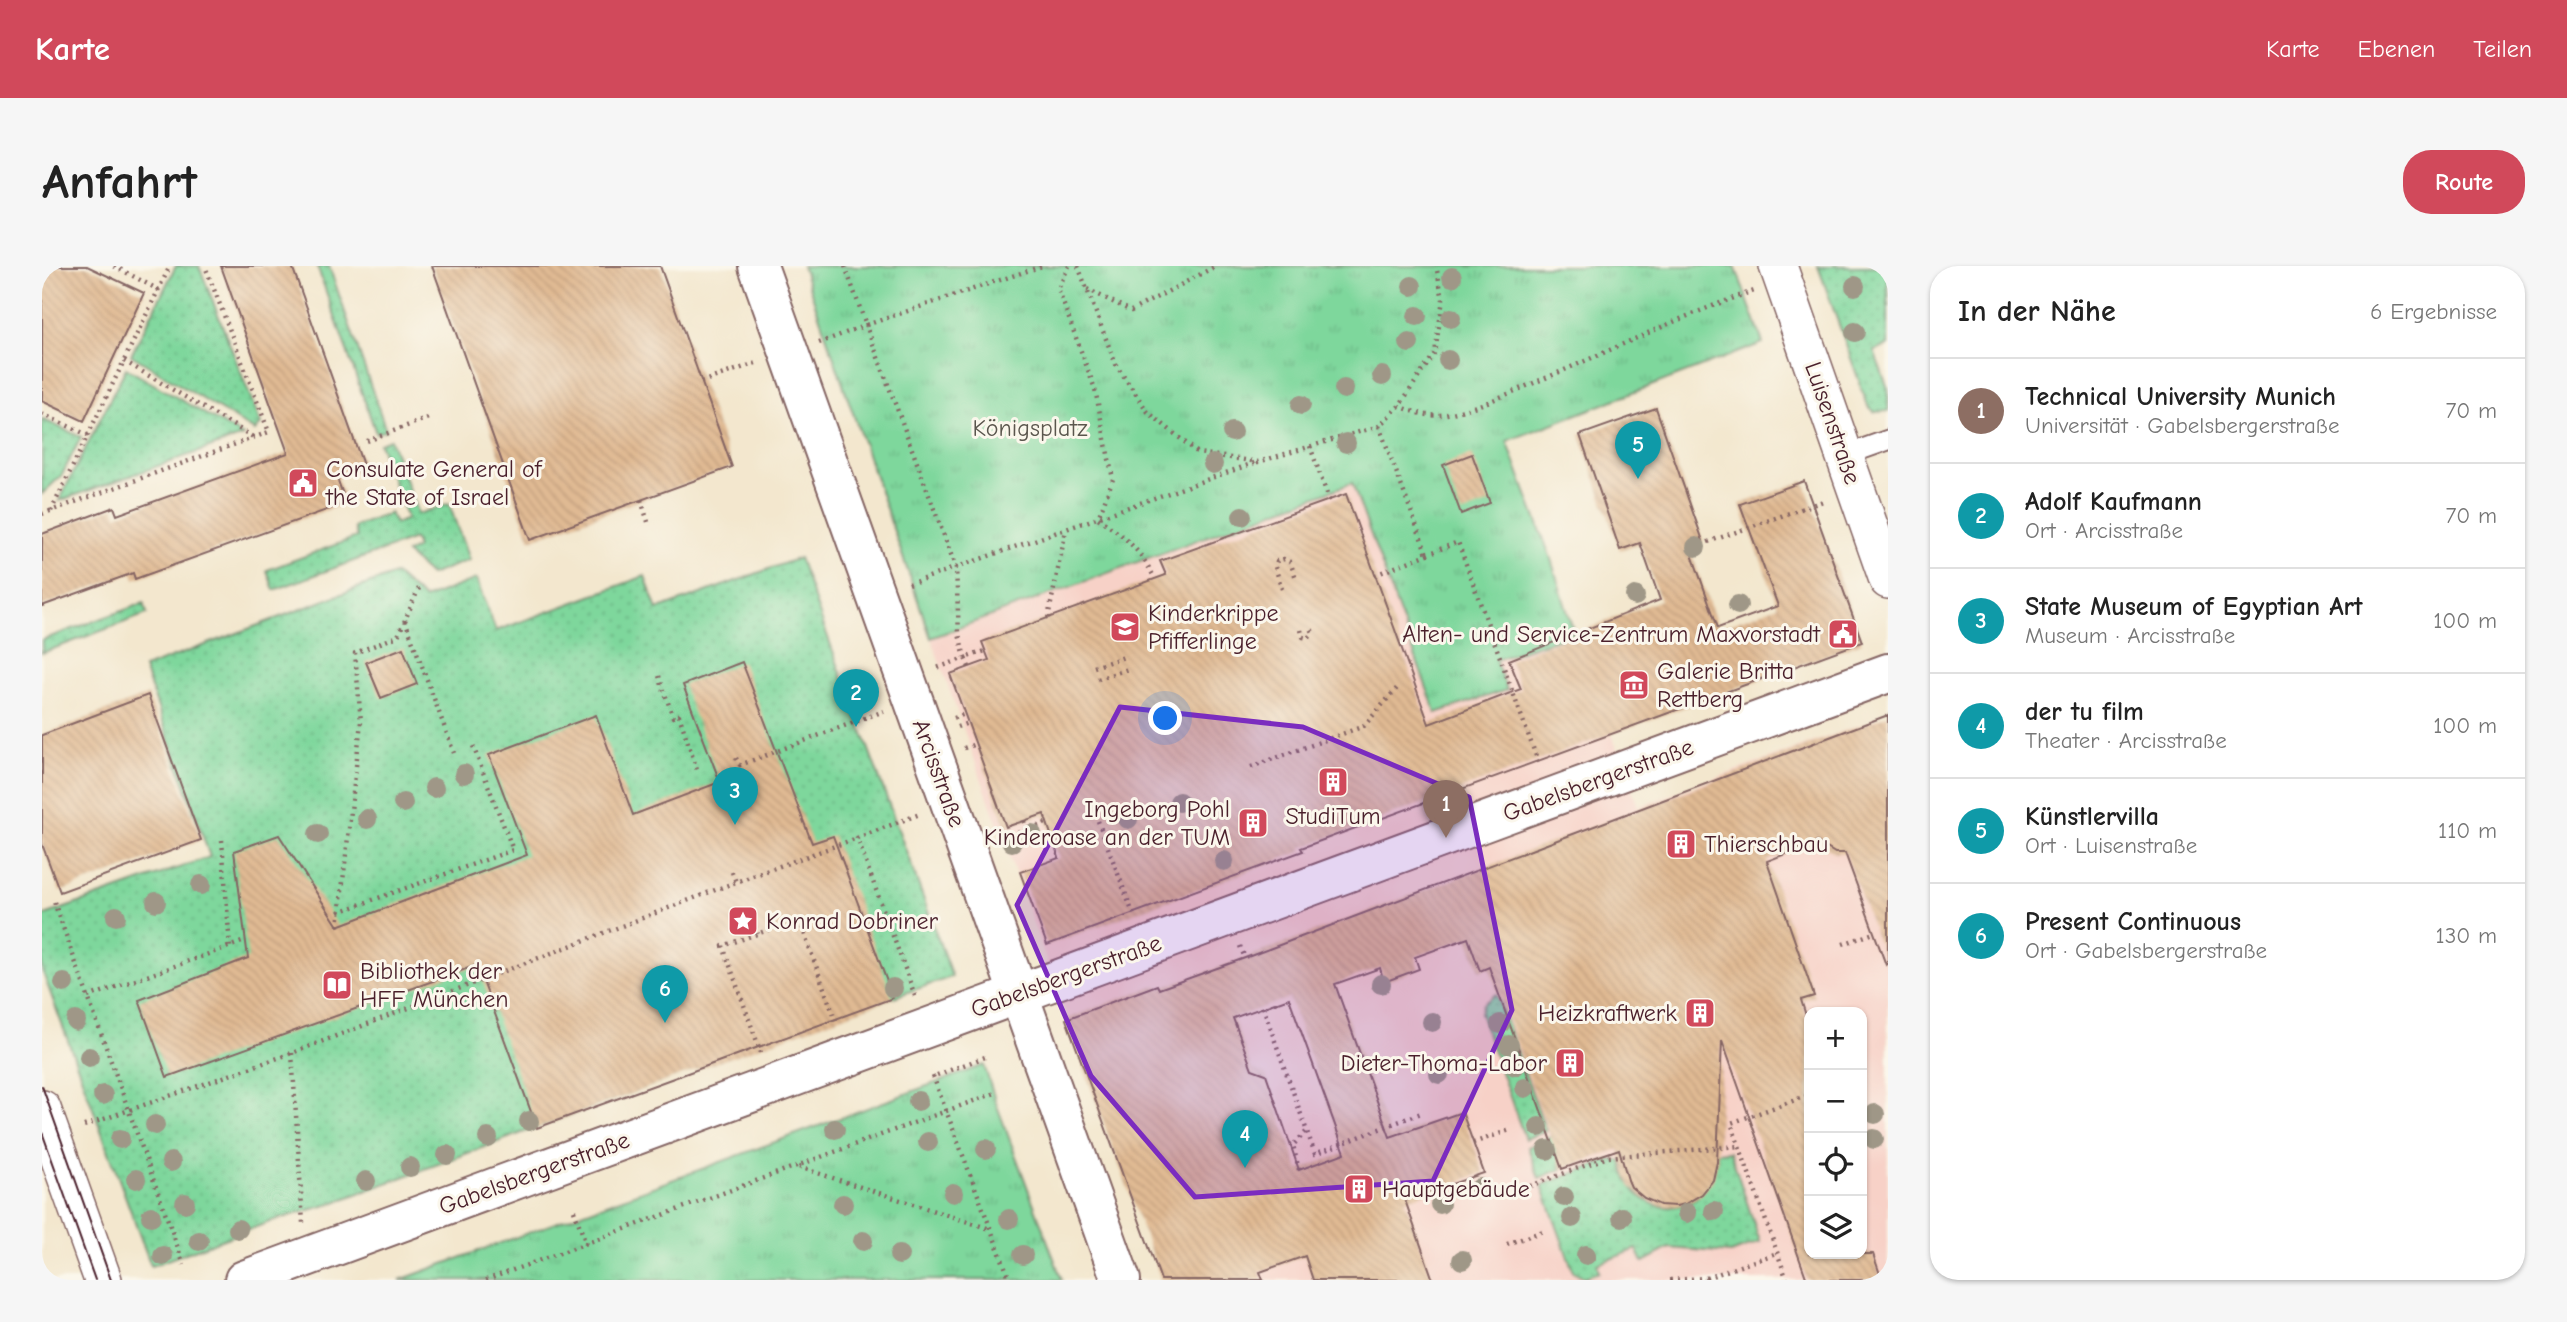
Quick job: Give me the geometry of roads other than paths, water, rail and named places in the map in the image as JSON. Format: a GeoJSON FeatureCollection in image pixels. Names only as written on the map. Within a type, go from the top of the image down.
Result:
{"type":"FeatureCollection","features":[{"type":"Feature","properties":{"kind":"main road","name":"Arcisstraße"},"geometry":{"type":"LineString","coordinates":[[758,266],[774,358],[876,596],[1121,1280]]}},
{"type":"Feature","properties":{"kind":"main road","name":"Gabelsbergerstraße"},"geometry":{"type":"LineString","coordinates":[[244,1280],[1888,673]]}},
{"type":"Feature","properties":{"kind":"street","name":"Luisenstraße"},"geometry":{"type":"LineString","coordinates":[[1768,278],[1850,472],[1888,580]]}},
{"type":"Feature","properties":{"kind":"street"},"geometry":{"type":"LineString","coordinates":[[47,1123],[103,1280]]}},
{"type":"Feature","properties":{"kind":"lane"},"geometry":{"type":"LineString","coordinates":[[1850,472],[1888,440]]}},
{"type":"Feature","properties":{"kind":"tram line"},"geometry":{"type":"LineString","coordinates":[[42,1086],[111,1280]]}},
{"type":"Feature","properties":{"kind":"tram line"},"geometry":{"type":"LineString","coordinates":[[42,1132],[95,1280]]}},
{"type":"Feature","properties":{"kind":"place","name":"Künstlervilla"},"geometry":{"type":"Point","coordinates":[1638,479]}},
{"type":"Feature","properties":{"kind":"place","name":"Consulate General of the State of Israel"},"geometry":{"type":"Point","coordinates":[303,483]}},
{"type":"Feature","properties":{"kind":"place","name":"Kinderkrippe Pfifferlinge"},"geometry":{"type":"Point","coordinates":[1125,627]}},
{"type":"Feature","properties":{"kind":"place","name":"Alten- und Service-Zentrum Maxvorstadt"},"geometry":{"type":"Point","coordinates":[1843,634]}},
{"type":"Feature","properties":{"kind":"place","name":"Galerie Britta Rettberg"},"geometry":{"type":"Point","coordinates":[1634,685]}},
{"type":"Feature","properties":{"kind":"place","name":"Adolf Kaufmann"},"geometry":{"type":"Point","coordinates":[856,727]}},
{"type":"Feature","properties":{"kind":"place","name":"StudiTum"},"geometry":{"type":"Point","coordinates":[1333,782]}},
{"type":"Feature","properties":{"kind":"place","name":"Ingeborg Pohl Kinderoase an der TUM"},"geometry":{"type":"Point","coordinates":[1253,823]}},
{"type":"Feature","properties":{"kind":"place","name":"State Museum of Egyptian Art"},"geometry":{"type":"Point","coordinates":[735,825]}},
{"type":"Feature","properties":{"kind":"place","name":"Technical University Munich"},"geometry":{"type":"Point","coordinates":[1446,838]}},
{"type":"Feature","properties":{"kind":"place","name":"Thierschbau"},"geometry":{"type":"Point","coordinates":[1681,844]}},
{"type":"Feature","properties":{"kind":"place","name":"Konrad Dobriner"},"geometry":{"type":"Point","coordinates":[743,921]}},
{"type":"Feature","properties":{"kind":"place","name":"Bibliothek der HFF München"},"geometry":{"type":"Point","coordinates":[337,985]}},
{"type":"Feature","properties":{"kind":"place","name":"Heizkraftwerk"},"geometry":{"type":"Point","coordinates":[1700,1013]}},
{"type":"Feature","properties":{"kind":"place","name":"Present Continuous"},"geometry":{"type":"Point","coordinates":[665,1023]}},
{"type":"Feature","properties":{"kind":"place","name":"Dieter-Thoma-Labor"},"geometry":{"type":"Point","coordinates":[1570,1063]}},
{"type":"Feature","properties":{"kind":"place","name":"der tu film"},"geometry":{"type":"Point","coordinates":[1245,1168]}},
{"type":"Feature","properties":{"kind":"place","name":"Hauptgebäude"},"geometry":{"type":"Point","coordinates":[1359,1189]}},
{"type":"Feature","properties":{"kind":"park label","name":"Königsplatz"},"geometry":{"type":"Point","coordinates":[1030,428]}}]}
